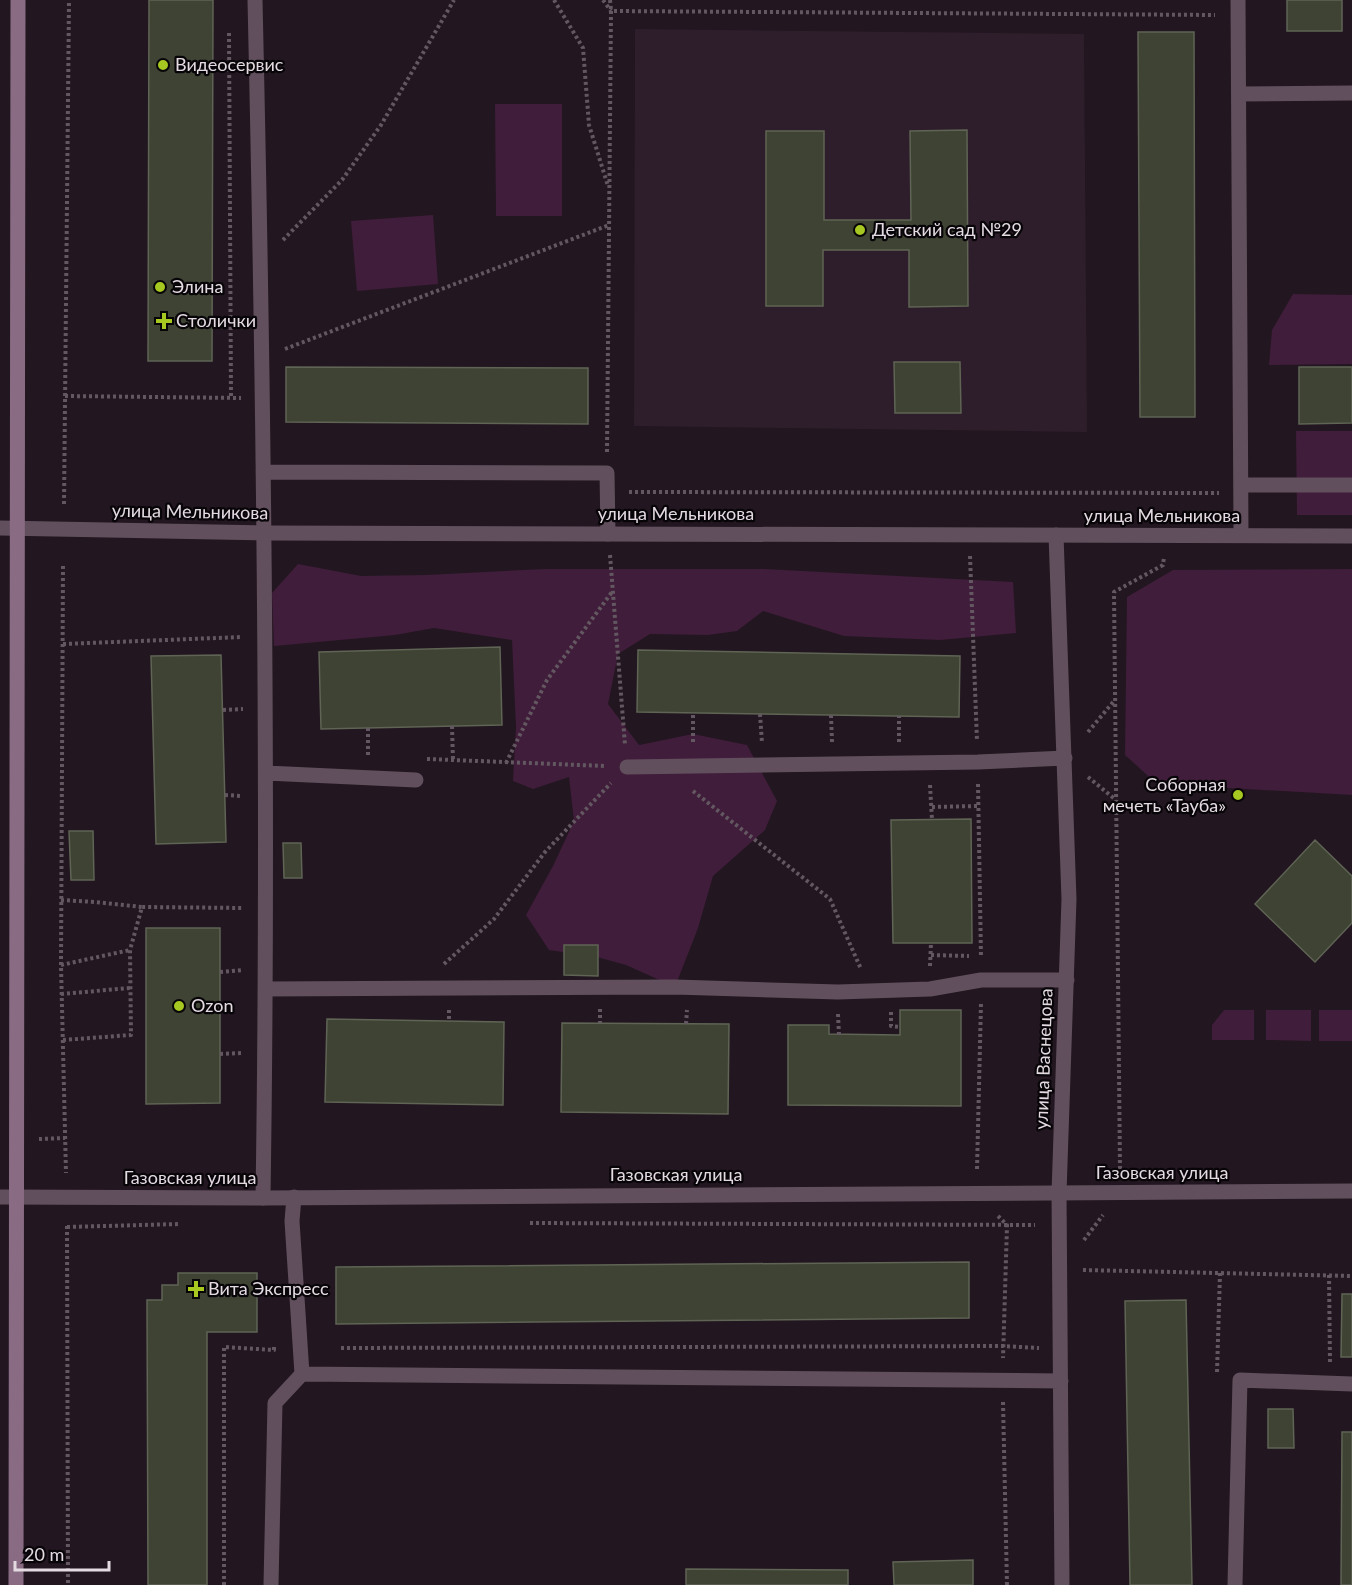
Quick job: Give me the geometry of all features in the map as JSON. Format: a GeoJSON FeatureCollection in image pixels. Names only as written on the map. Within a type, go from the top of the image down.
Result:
{"type":"FeatureCollection","features":[{"type":"Feature","properties":{"kind":"main road"},"geometry":{"type":"LineString","coordinates":[[16,1585],[18,0]]}},
{"type":"Feature","properties":{"kind":"street"},"geometry":{"type":"LineString","coordinates":[[255,0],[261,262],[266,773],[263,1198]]}},
{"type":"Feature","properties":{"kind":"street"},"geometry":{"type":"LineString","coordinates":[[1238,7],[1241,535]]}},
{"type":"Feature","properties":{"kind":"street"},"geometry":{"type":"LineString","coordinates":[[1239,94],[1352,93]]}},
{"type":"Feature","properties":{"kind":"street"},"geometry":{"type":"LineString","coordinates":[[263,472],[607,473],[608,534]]}},
{"type":"Feature","properties":{"kind":"street"},"geometry":{"type":"LineString","coordinates":[[1241,489],[1352,485]]}},
{"type":"Feature","properties":{"kind":"street","name":"улица Мельникова"},"geometry":{"type":"LineString","coordinates":[[0,528],[264,533],[1352,536]]}},
{"type":"Feature","properties":{"kind":"street","name":"улица Васнецова"},"geometry":{"type":"LineString","coordinates":[[1056,535],[1070,899],[1059,1193],[1062,1585]]}},
{"type":"Feature","properties":{"kind":"street"},"geometry":{"type":"LineString","coordinates":[[627,767],[1065,759]]}},
{"type":"Feature","properties":{"kind":"street"},"geometry":{"type":"LineString","coordinates":[[266,773],[416,780]]}},
{"type":"Feature","properties":{"kind":"street"},"geometry":{"type":"LineString","coordinates":[[266,989],[675,987],[838,992],[930,989],[981,980],[1067,980]]}},
{"type":"Feature","properties":{"kind":"street","name":"Газовская улица"},"geometry":{"type":"LineString","coordinates":[[0,1197],[263,1198],[1352,1191]]}},
{"type":"Feature","properties":{"kind":"street"},"geometry":{"type":"LineString","coordinates":[[271,1585],[275,1403],[302,1374],[292,1221],[294,1197]]}},
{"type":"Feature","properties":{"kind":"street"},"geometry":{"type":"LineString","coordinates":[[302,1374],[1060,1381]]}},
{"type":"Feature","properties":{"kind":"street"},"geometry":{"type":"LineString","coordinates":[[1236,1585],[1240,1380],[1352,1384]]}},
{"type":"Feature","properties":{"kind":"path"},"geometry":{"type":"LineString","coordinates":[[64,504],[69,0]]}},
{"type":"Feature","properties":{"kind":"path"},"geometry":{"type":"LineString","coordinates":[[261,262],[342,180],[381,124],[454,0]]}},
{"type":"Feature","properties":{"kind":"path"},"geometry":{"type":"LineString","coordinates":[[554,0],[583,48],[589,125],[609,192]]}},
{"type":"Feature","properties":{"kind":"path"},"geometry":{"type":"LineString","coordinates":[[603,0],[611,11]]}},
{"type":"Feature","properties":{"kind":"path"},"geometry":{"type":"LineString","coordinates":[[607,473],[610,0]]}},
{"type":"Feature","properties":{"kind":"path"},"geometry":{"type":"LineString","coordinates":[[611,11],[1238,7]]}},
{"type":"Feature","properties":{"kind":"path"},"geometry":{"type":"LineString","coordinates":[[229,23],[231,398]]}},
{"type":"Feature","properties":{"kind":"path"},"geometry":{"type":"LineString","coordinates":[[262,358],[609,225]]}},
{"type":"Feature","properties":{"kind":"path"},"geometry":{"type":"LineString","coordinates":[[65,396],[261,398]]}},
{"type":"Feature","properties":{"kind":"path"},"geometry":{"type":"LineString","coordinates":[[608,492],[1241,489]]}},
{"type":"Feature","properties":{"kind":"path"},"geometry":{"type":"LineString","coordinates":[[418,987],[494,919],[545,852],[627,767],[608,534]]}},
{"type":"Feature","properties":{"kind":"path"},"geometry":{"type":"LineString","coordinates":[[969,534],[978,762],[981,957],[976,1193]]}},
{"type":"Feature","properties":{"kind":"path"},"geometry":{"type":"LineString","coordinates":[[1082,1249],[1085,1238],[1121,1192],[1114,592],[1163,565],[1165,535]]}},
{"type":"Feature","properties":{"kind":"path"},"geometry":{"type":"LineString","coordinates":[[63,566],[61,994],[67,1198],[68,1585]]}},
{"type":"Feature","properties":{"kind":"path"},"geometry":{"type":"LineString","coordinates":[[506,763],[548,680],[613,591]]}},
{"type":"Feature","properties":{"kind":"path"},"geometry":{"type":"LineString","coordinates":[[63,644],[245,636],[245,647]]}},
{"type":"Feature","properties":{"kind":"path"},"geometry":{"type":"LineString","coordinates":[[245,699],[245,720]]}},
{"type":"Feature","properties":{"kind":"path"},"geometry":{"type":"LineString","coordinates":[[1065,759],[1115,701]]}},
{"type":"Feature","properties":{"kind":"path"},"geometry":{"type":"LineString","coordinates":[[223,710],[245,709]]}},
{"type":"Feature","properties":{"kind":"path"},"geometry":{"type":"LineString","coordinates":[[693,713],[693,766]]}},
{"type":"Feature","properties":{"kind":"path"},"geometry":{"type":"LineString","coordinates":[[452,726],[453,760]]}},
{"type":"Feature","properties":{"kind":"path"},"geometry":{"type":"LineString","coordinates":[[357,757],[368,757],[368,728]]}},
{"type":"Feature","properties":{"kind":"path"},"geometry":{"type":"LineString","coordinates":[[421,759],[627,767]]}},
{"type":"Feature","properties":{"kind":"path"},"geometry":{"type":"LineString","coordinates":[[929,763],[932,820]]}},
{"type":"Feature","properties":{"kind":"path"},"geometry":{"type":"LineString","coordinates":[[662,766],[830,899],[871,991]]}},
{"type":"Feature","properties":{"kind":"path"},"geometry":{"type":"LineString","coordinates":[[225,795],[244,796],[244,785]]}},
{"type":"Feature","properties":{"kind":"path"},"geometry":{"type":"LineString","coordinates":[[932,807],[979,806]]}},
{"type":"Feature","properties":{"kind":"path"},"geometry":{"type":"LineString","coordinates":[[61,900],[142,908],[243,908],[243,918]]}},
{"type":"Feature","properties":{"kind":"path"},"geometry":{"type":"LineString","coordinates":[[63,1040],[131,1035],[130,950],[142,908]]}},
{"type":"Feature","properties":{"kind":"path"},"geometry":{"type":"LineString","coordinates":[[61,965],[130,950]]}},
{"type":"Feature","properties":{"kind":"path"},"geometry":{"type":"LineString","coordinates":[[931,955],[981,957]]}},
{"type":"Feature","properties":{"kind":"path"},"geometry":{"type":"LineString","coordinates":[[243,960],[243,982]]}},
{"type":"Feature","properties":{"kind":"path"},"geometry":{"type":"LineString","coordinates":[[220,972],[243,970]]}},
{"type":"Feature","properties":{"kind":"path"},"geometry":{"type":"LineString","coordinates":[[61,994],[130,988]]}},
{"type":"Feature","properties":{"kind":"path"},"geometry":{"type":"LineString","coordinates":[[220,1054],[242,1053],[242,1064]]}},
{"type":"Feature","properties":{"kind":"path"},"geometry":{"type":"LineString","coordinates":[[518,1222],[1059,1226]]}},
{"type":"Feature","properties":{"kind":"path"},"geometry":{"type":"LineString","coordinates":[[67,1227],[185,1224]]}},
{"type":"Feature","properties":{"kind":"path"},"geometry":{"type":"LineString","coordinates":[[1007,1225],[1002,1381],[1007,1585]]}},
{"type":"Feature","properties":{"kind":"path"},"geometry":{"type":"LineString","coordinates":[[1060,1270],[1352,1276]]}},
{"type":"Feature","properties":{"kind":"path"},"geometry":{"type":"LineString","coordinates":[[1329,1275],[1330,1383]]}},
{"type":"Feature","properties":{"kind":"path"},"geometry":{"type":"LineString","coordinates":[[274,1338],[274,1350]]}},
{"type":"Feature","properties":{"kind":"path"},"geometry":{"type":"LineString","coordinates":[[224,1585],[224,1347],[274,1350],[300,1348],[1003,1346]]}},
{"type":"Feature","properties":{"kind":"shaded area","name":"Детский сад №29"},"geometry":{"type":"Polygon","coordinates":[[[635,29],[1084,34],[1087,432],[634,426],[635,29]]]}},
{"type":"Feature","properties":{"kind":"shaded area"},"geometry":{"type":"Polygon","coordinates":[[[495,104],[562,104],[562,216],[496,216],[495,104]]]}},
{"type":"Feature","properties":{"kind":"shaded area"},"geometry":{"type":"Polygon","coordinates":[[[433,215],[438,284],[357,291],[351,221],[433,215]]]}},
{"type":"Feature","properties":{"kind":"shaded area"},"geometry":{"type":"Polygon","coordinates":[[[1293,294],[1352,295],[1352,364],[1269,365],[1272,330],[1293,294]]]}},
{"type":"Feature","properties":{"kind":"shaded area"},"geometry":{"type":"Polygon","coordinates":[[[1296,431],[1352,431],[1352,515],[1297,515],[1296,431]]]}},
{"type":"Feature","properties":{"kind":"shaded area"},"geometry":{"type":"Polygon","coordinates":[[[298,564],[361,576],[545,569],[764,569],[1013,582],[1016,633],[940,640],[844,636],[763,611],[737,631],[708,635],[650,634],[618,654],[608,704],[639,745],[693,734],[747,745],[777,801],[765,830],[713,876],[698,928],[675,987],[626,965],[597,957],[549,950],[526,915],[574,821],[569,777],[533,789],[513,781],[516,727],[512,640],[434,628],[395,635],[274,646],[272,593],[298,564]]]}},
{"type":"Feature","properties":{"kind":"shaded area"},"geometry":{"type":"Polygon","coordinates":[[[1352,569],[1352,795],[1157,784],[1125,755],[1127,597],[1173,570],[1352,569]]]}},
{"type":"Feature","properties":{"kind":"shaded area"},"geometry":{"type":"Polygon","coordinates":[[[1224,1010],[1254,1010],[1254,1040],[1212,1040],[1212,1025],[1224,1010]]]}},
{"type":"Feature","properties":{"kind":"shaded area"},"geometry":{"type":"Polygon","coordinates":[[[1266,1010],[1311,1010],[1311,1041],[1266,1040],[1266,1010]]]}},
{"type":"Feature","properties":{"kind":"shaded area"},"geometry":{"type":"Polygon","coordinates":[[[1319,1010],[1352,1010],[1352,1041],[1319,1041],[1319,1010]]]}},
{"type":"Feature","properties":{"kind":"building"},"geometry":{"type":"Polygon","coordinates":[[[149,0],[213,0],[212,361],[148,361],[149,0]]]}},
{"type":"Feature","properties":{"kind":"building"},"geometry":{"type":"Polygon","coordinates":[[[1287,0],[1342,0],[1342,31],[1287,31],[1287,0]]]}},
{"type":"Feature","properties":{"kind":"building"},"geometry":{"type":"Polygon","coordinates":[[[1138,32],[1194,32],[1195,417],[1140,417],[1138,32]]]}},
{"type":"Feature","properties":{"kind":"building"},"geometry":{"type":"Polygon","coordinates":[[[967,130],[968,306],[909,307],[909,250],[823,250],[823,306],[766,306],[766,131],[824,131],[824,220],[911,220],[910,131],[967,130]]]}},
{"type":"Feature","properties":{"kind":"building"},"geometry":{"type":"Polygon","coordinates":[[[894,362],[960,362],[961,413],[895,413],[894,362]]]}},
{"type":"Feature","properties":{"kind":"building"},"geometry":{"type":"Polygon","coordinates":[[[286,367],[588,368],[588,424],[286,422],[286,367]]]}},
{"type":"Feature","properties":{"kind":"building"},"geometry":{"type":"Polygon","coordinates":[[[1299,367],[1352,367],[1352,423],[1299,424],[1299,367]]]}},
{"type":"Feature","properties":{"kind":"building"},"geometry":{"type":"Polygon","coordinates":[[[500,647],[502,725],[321,729],[319,652],[500,647]]]}},
{"type":"Feature","properties":{"kind":"building"},"geometry":{"type":"Polygon","coordinates":[[[638,650],[960,656],[959,717],[637,712],[638,650]]]}},
{"type":"Feature","properties":{"kind":"building"},"geometry":{"type":"Polygon","coordinates":[[[221,655],[226,842],[156,844],[151,656],[221,655]]]}},
{"type":"Feature","properties":{"kind":"building"},"geometry":{"type":"Polygon","coordinates":[[[971,819],[972,943],[893,943],[891,820],[971,819]]]}},
{"type":"Feature","properties":{"kind":"building"},"geometry":{"type":"Polygon","coordinates":[[[69,831],[93,831],[94,880],[71,880],[69,831]]]}},
{"type":"Feature","properties":{"kind":"building"},"geometry":{"type":"Polygon","coordinates":[[[1315,840],[1352,876],[1352,923],[1315,962],[1255,904],[1315,840]]]}},
{"type":"Feature","properties":{"kind":"building"},"geometry":{"type":"Polygon","coordinates":[[[283,843],[301,843],[302,878],[284,878],[283,843]]]}},
{"type":"Feature","properties":{"kind":"building"},"geometry":{"type":"Polygon","coordinates":[[[146,928],[220,928],[220,1103],[146,1104],[146,928]]]}},
{"type":"Feature","properties":{"kind":"building"},"geometry":{"type":"Polygon","coordinates":[[[564,945],[598,945],[598,976],[564,975],[564,945]]]}},
{"type":"Feature","properties":{"kind":"building"},"geometry":{"type":"Polygon","coordinates":[[[900,1010],[961,1010],[961,1106],[788,1105],[788,1025],[829,1025],[829,1034],[900,1035],[900,1010]]]}},
{"type":"Feature","properties":{"kind":"building"},"geometry":{"type":"Polygon","coordinates":[[[327,1019],[504,1022],[503,1105],[325,1102],[327,1019]]]}},
{"type":"Feature","properties":{"kind":"building"},"geometry":{"type":"Polygon","coordinates":[[[562,1023],[729,1024],[728,1114],[561,1112],[562,1023]]]}},
{"type":"Feature","properties":{"kind":"building"},"geometry":{"type":"Polygon","coordinates":[[[969,1262],[969,1318],[336,1324],[336,1267],[969,1262]]]}},
{"type":"Feature","properties":{"kind":"building"},"geometry":{"type":"Polygon","coordinates":[[[178,1273],[257,1273],[257,1332],[207,1332],[207,1585],[148,1585],[147,1300],[162,1300],[162,1285],[178,1285],[178,1273]]]}},
{"type":"Feature","properties":{"kind":"building"},"geometry":{"type":"Polygon","coordinates":[[[1342,1294],[1352,1294],[1352,1357],[1341,1357],[1342,1294]]]}},
{"type":"Feature","properties":{"kind":"building"},"geometry":{"type":"Polygon","coordinates":[[[1186,1300],[1192,1585],[1130,1585],[1125,1301],[1186,1300]]]}},
{"type":"Feature","properties":{"kind":"building"},"geometry":{"type":"Polygon","coordinates":[[[1268,1409],[1293,1409],[1294,1448],[1268,1448],[1268,1409]]]}},
{"type":"Feature","properties":{"kind":"building"},"geometry":{"type":"Polygon","coordinates":[[[1342,1432],[1352,1432],[1352,1585],[1341,1585],[1342,1432]]]}},
{"type":"Feature","properties":{"kind":"building"},"geometry":{"type":"Polygon","coordinates":[[[973,1560],[973,1585],[894,1585],[893,1562],[973,1560]]]}},
{"type":"Feature","properties":{"kind":"building"},"geometry":{"type":"Polygon","coordinates":[[[686,1569],[848,1570],[848,1585],[686,1585],[686,1569]]]}},
{"type":"Feature","properties":{"kind":"place","name":"Видеосервис"},"geometry":{"type":"Point","coordinates":[163,65]}},
{"type":"Feature","properties":{"kind":"place","name":"Детский сад №29"},"geometry":{"type":"Point","coordinates":[860,230]}},
{"type":"Feature","properties":{"kind":"place","name":"Элина"},"geometry":{"type":"Point","coordinates":[160,287]}},
{"type":"Feature","properties":{"kind":"place","name":"Столички"},"geometry":{"type":"Point","coordinates":[164,321]}},
{"type":"Feature","properties":{"kind":"place","name":"Соборная мечеть «Тауба»"},"geometry":{"type":"Point","coordinates":[1238,795]}},
{"type":"Feature","properties":{"kind":"place","name":"Ozon"},"geometry":{"type":"Point","coordinates":[179,1006]}},
{"type":"Feature","properties":{"kind":"place","name":"Вита Экспресс"},"geometry":{"type":"Point","coordinates":[196,1289]}}]}
